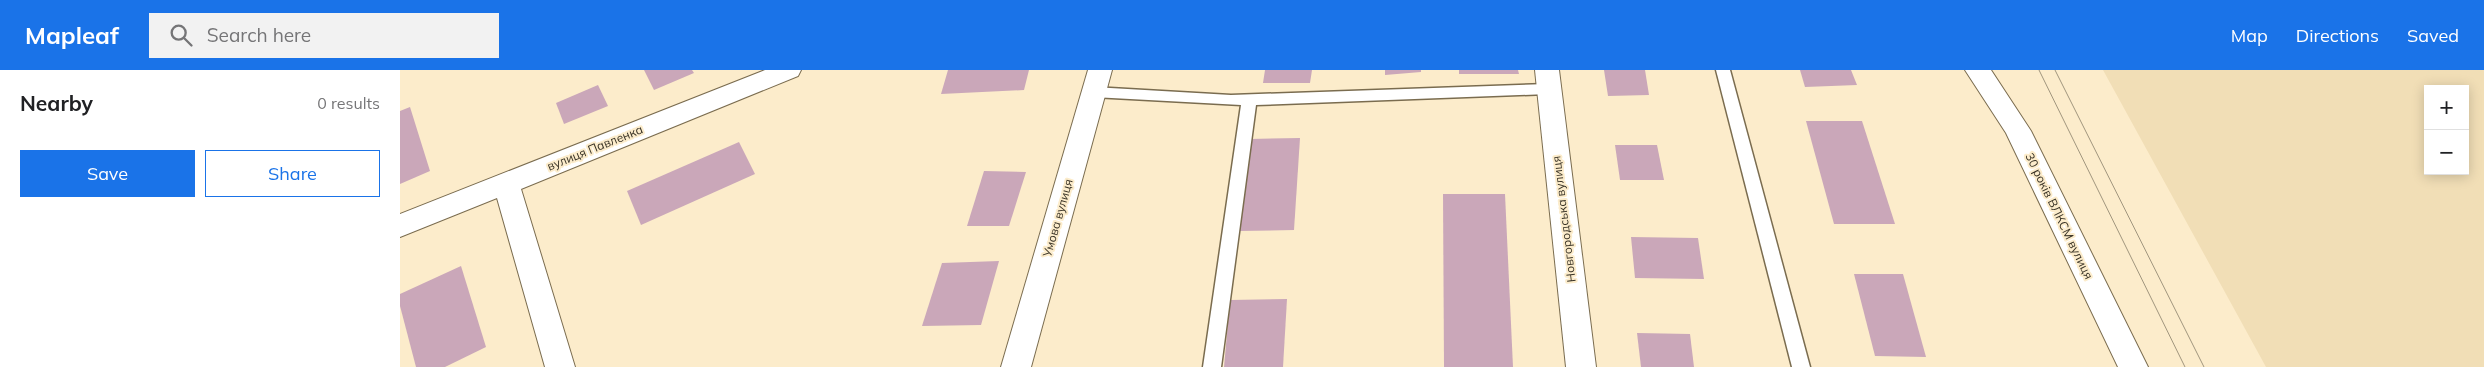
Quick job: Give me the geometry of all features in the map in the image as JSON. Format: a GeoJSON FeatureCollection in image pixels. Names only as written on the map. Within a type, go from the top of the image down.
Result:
{"type":"FeatureCollection","features":[{"type":"Feature","properties":{"kind":"street","name":"вулиця Павленка"},"geometry":{"type":"LineString","coordinates":[[400,226],[789,70]]}},
{"type":"Feature","properties":{"kind":"street","name":"30 років ВЛКСМ вулиця"},"geometry":{"type":"LineString","coordinates":[[1977,70],[1996,95],[2018,131],[2132,367]]}},
{"type":"Feature","properties":{"kind":"street","name":"Новгородська вулиця"},"geometry":{"type":"LineString","coordinates":[[1548,80],[1581,367]]}},
{"type":"Feature","properties":{"kind":"street","name":"Умова вулиця"},"geometry":{"type":"LineString","coordinates":[[1016,367],[1097,81]]}},
{"type":"Feature","properties":{"kind":"street"},"geometry":{"type":"LineString","coordinates":[[506,184],[560,367]]}},
{"type":"Feature","properties":{"kind":"lane"},"geometry":{"type":"LineString","coordinates":[[1723,70],[1801,367]]}},
{"type":"Feature","properties":{"kind":"lane"},"geometry":{"type":"LineString","coordinates":[[1097,81],[1249,99],[1548,80]]}},
{"type":"Feature","properties":{"kind":"lane"},"geometry":{"type":"LineString","coordinates":[[1212,367],[1249,99]]}},
{"type":"Feature","properties":{"kind":"shaded area"},"geometry":{"type":"Polygon","coordinates":[[[2103,70],[2484,70],[2484,367],[2266,367],[2103,70]]]}},
{"type":"Feature","properties":{"kind":"building"},"geometry":{"type":"Polygon","coordinates":[[[644,70],[692,70],[694,73],[654,90],[644,70]]]}},
{"type":"Feature","properties":{"kind":"building"},"geometry":{"type":"Polygon","coordinates":[[[948,70],[1029,70],[1024,90],[941,94],[948,70]]]}},
{"type":"Feature","properties":{"kind":"building"},"geometry":{"type":"Polygon","coordinates":[[[1265,70],[1312,70],[1310,83],[1263,83],[1265,70]]]}},
{"type":"Feature","properties":{"kind":"building"},"geometry":{"type":"Polygon","coordinates":[[[1385,70],[1421,70],[1421,72],[1385,75],[1385,70]]]}},
{"type":"Feature","properties":{"kind":"building"},"geometry":{"type":"Polygon","coordinates":[[[1459,70],[1518,70],[1519,74],[1459,74],[1459,70]]]}},
{"type":"Feature","properties":{"kind":"building"},"geometry":{"type":"Polygon","coordinates":[[[1604,70],[1645,70],[1649,95],[1608,96],[1604,70]]]}},
{"type":"Feature","properties":{"kind":"building"},"geometry":{"type":"Polygon","coordinates":[[[1800,70],[1851,70],[1857,85],[1805,87],[1800,70]]]}},
{"type":"Feature","properties":{"kind":"building"},"geometry":{"type":"Polygon","coordinates":[[[598,85],[608,106],[564,124],[556,103],[598,85]]]}},
{"type":"Feature","properties":{"kind":"building"},"geometry":{"type":"Polygon","coordinates":[[[410,107],[430,171],[400,184],[400,111],[410,107]]]}},
{"type":"Feature","properties":{"kind":"building"},"geometry":{"type":"Polygon","coordinates":[[[1806,121],[1862,121],[1895,224],[1834,224],[1806,121]]]}},
{"type":"Feature","properties":{"kind":"building"},"geometry":{"type":"Polygon","coordinates":[[[1300,138],[1294,230],[1239,231],[1249,139],[1300,138]]]}},
{"type":"Feature","properties":{"kind":"building"},"geometry":{"type":"Polygon","coordinates":[[[739,142],[755,174],[641,225],[627,191],[739,142]]]}},
{"type":"Feature","properties":{"kind":"building"},"geometry":{"type":"Polygon","coordinates":[[[1615,145],[1657,145],[1664,180],[1620,180],[1615,145]]]}},
{"type":"Feature","properties":{"kind":"building"},"geometry":{"type":"Polygon","coordinates":[[[984,171],[1026,172],[1009,226],[967,226],[984,171]]]}},
{"type":"Feature","properties":{"kind":"building"},"geometry":{"type":"Polygon","coordinates":[[[1443,194],[1505,194],[1513,367],[1444,367],[1443,194]]]}},
{"type":"Feature","properties":{"kind":"building"},"geometry":{"type":"Polygon","coordinates":[[[1631,237],[1698,238],[1704,279],[1635,278],[1631,237]]]}},
{"type":"Feature","properties":{"kind":"building"},"geometry":{"type":"Polygon","coordinates":[[[999,261],[981,325],[922,326],[942,263],[999,261]]]}},
{"type":"Feature","properties":{"kind":"building"},"geometry":{"type":"Polygon","coordinates":[[[461,266],[486,347],[445,367],[416,367],[400,306],[400,294],[461,266]]]}},
{"type":"Feature","properties":{"kind":"building"},"geometry":{"type":"Polygon","coordinates":[[[1854,274],[1903,274],[1926,357],[1875,356],[1854,274]]]}},
{"type":"Feature","properties":{"kind":"building"},"geometry":{"type":"Polygon","coordinates":[[[1287,299],[1283,367],[1224,367],[1230,300],[1287,299]]]}},
{"type":"Feature","properties":{"kind":"building"},"geometry":{"type":"Polygon","coordinates":[[[1637,333],[1690,334],[1694,367],[1641,367],[1637,333]]]}},
{"type":"Feature","properties":{"kind":"tram line"},"geometry":{"type":"LineString","coordinates":[[2039,70],[2185,367]]}},
{"type":"Feature","properties":{"kind":"tram line"},"geometry":{"type":"LineString","coordinates":[[2055,70],[2204,367]]}}]}
